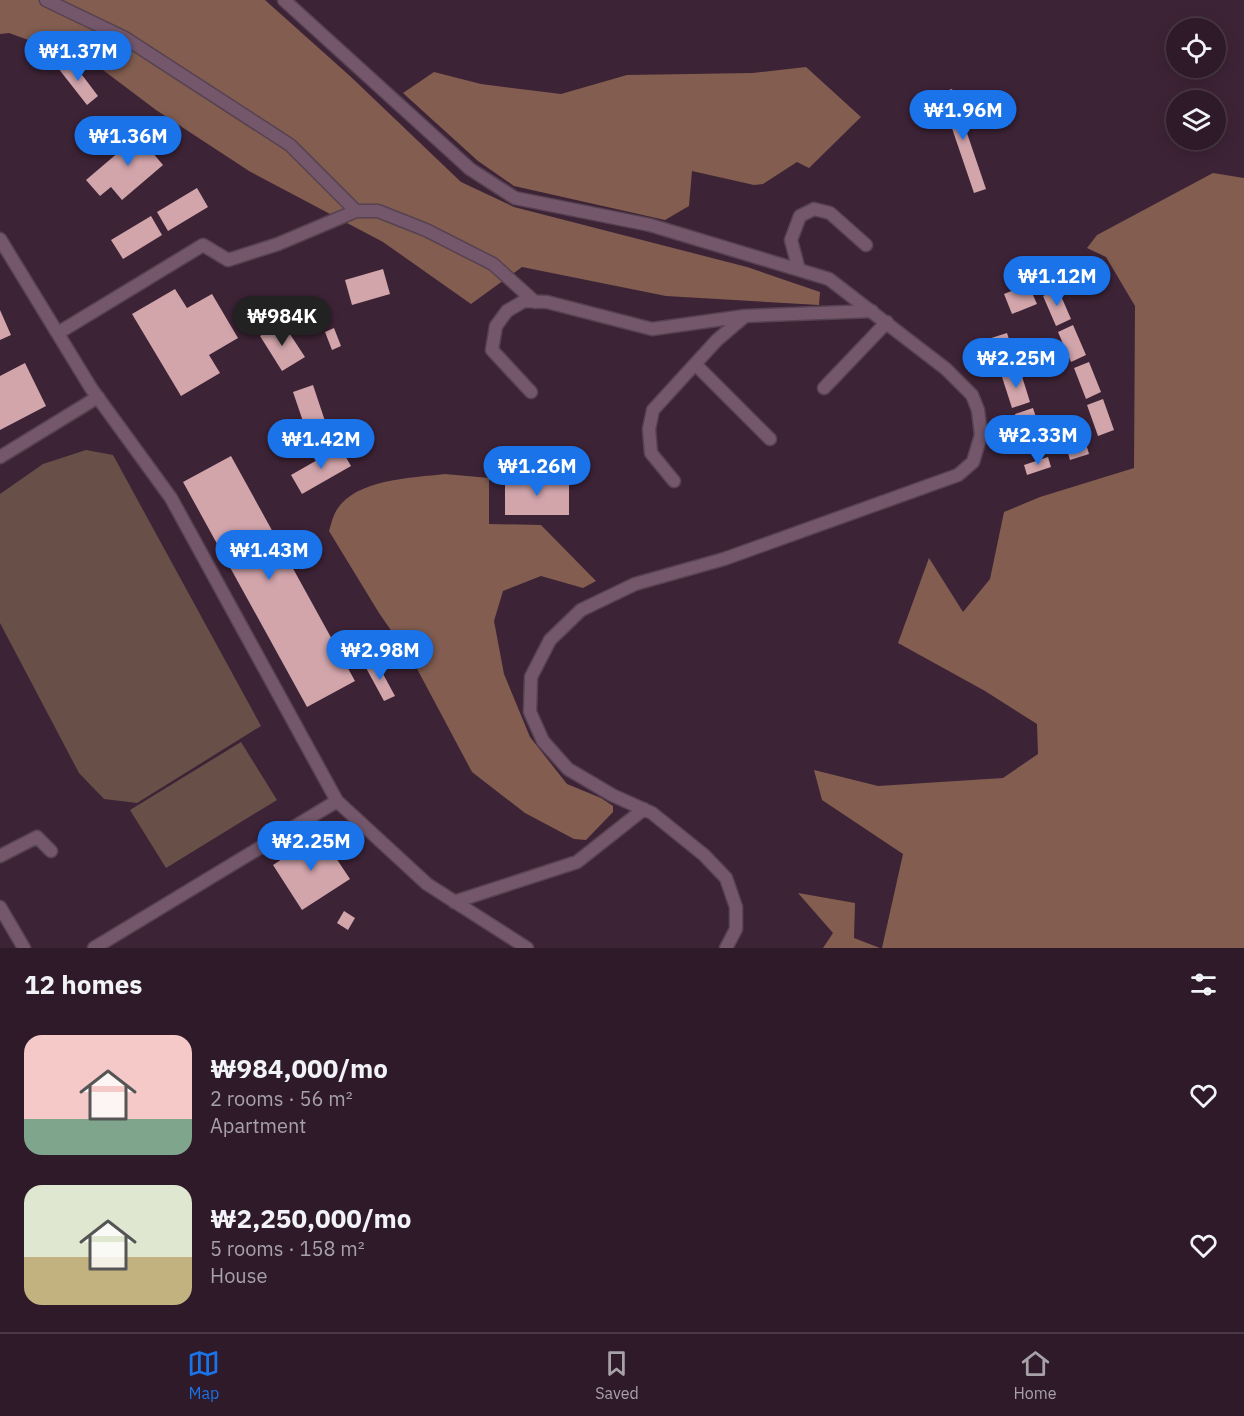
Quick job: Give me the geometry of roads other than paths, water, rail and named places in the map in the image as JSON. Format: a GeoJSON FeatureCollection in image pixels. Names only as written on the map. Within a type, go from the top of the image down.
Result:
{"type":"FeatureCollection","features":[{"type":"Feature","properties":{"kind":"lane"},"geometry":{"type":"LineString","coordinates":[[46,0],[125,38],[290,145],[356,211]]}},
{"type":"Feature","properties":{"kind":"lane"},"geometry":{"type":"LineString","coordinates":[[284,0],[470,169],[515,198],[650,225],[829,279],[946,369],[972,395],[978,410],[981,435],[973,462],[958,475],[724,559],[635,584],[581,610],[550,640],[531,677],[530,712],[543,741],[568,769],[612,795],[651,813],[704,855],[726,878],[736,907],[736,929],[726,948]]}},
{"type":"Feature","properties":{"kind":"lane"},"geometry":{"type":"LineString","coordinates":[[799,270],[791,240],[800,216],[814,209],[830,213],[866,245]]}},
{"type":"Feature","properties":{"kind":"lane"},"geometry":{"type":"LineString","coordinates":[[58,333],[203,245],[228,261],[278,244],[356,211],[378,211],[435,234],[493,264],[535,302]]}},
{"type":"Feature","properties":{"kind":"lane"},"geometry":{"type":"LineString","coordinates":[[0,239],[4,254],[98,397],[171,498],[337,801],[427,884],[527,948]]}},
{"type":"Feature","properties":{"kind":"lane"},"geometry":{"type":"LineString","coordinates":[[531,392],[492,350],[496,326],[507,311],[524,301],[547,302],[652,329],[745,316],[872,311]]}},
{"type":"Feature","properties":{"kind":"lane"},"geometry":{"type":"LineString","coordinates":[[674,482],[651,453],[649,429],[653,411],[717,340],[745,316]]}},
{"type":"Feature","properties":{"kind":"lane"},"geometry":{"type":"LineString","coordinates":[[824,388],[887,322]]}},
{"type":"Feature","properties":{"kind":"lane"},"geometry":{"type":"LineString","coordinates":[[695,364],[770,439]]}},
{"type":"Feature","properties":{"kind":"lane"},"geometry":{"type":"LineString","coordinates":[[0,457],[98,397]]}},
{"type":"Feature","properties":{"kind":"lane"},"geometry":{"type":"LineString","coordinates":[[94,948],[337,801]]}},
{"type":"Feature","properties":{"kind":"lane"},"geometry":{"type":"LineString","coordinates":[[454,902],[577,862],[644,810]]}},
{"type":"Feature","properties":{"kind":"lane"},"geometry":{"type":"LineString","coordinates":[[0,856],[37,837],[51,851]]}},
{"type":"Feature","properties":{"kind":"lane"},"geometry":{"type":"LineString","coordinates":[[0,908],[24,948]]}},
{"type":"Feature","properties":{"kind":"lane"},"geometry":{"type":"LineString","coordinates":[[0,935],[11,926]]}}]}
